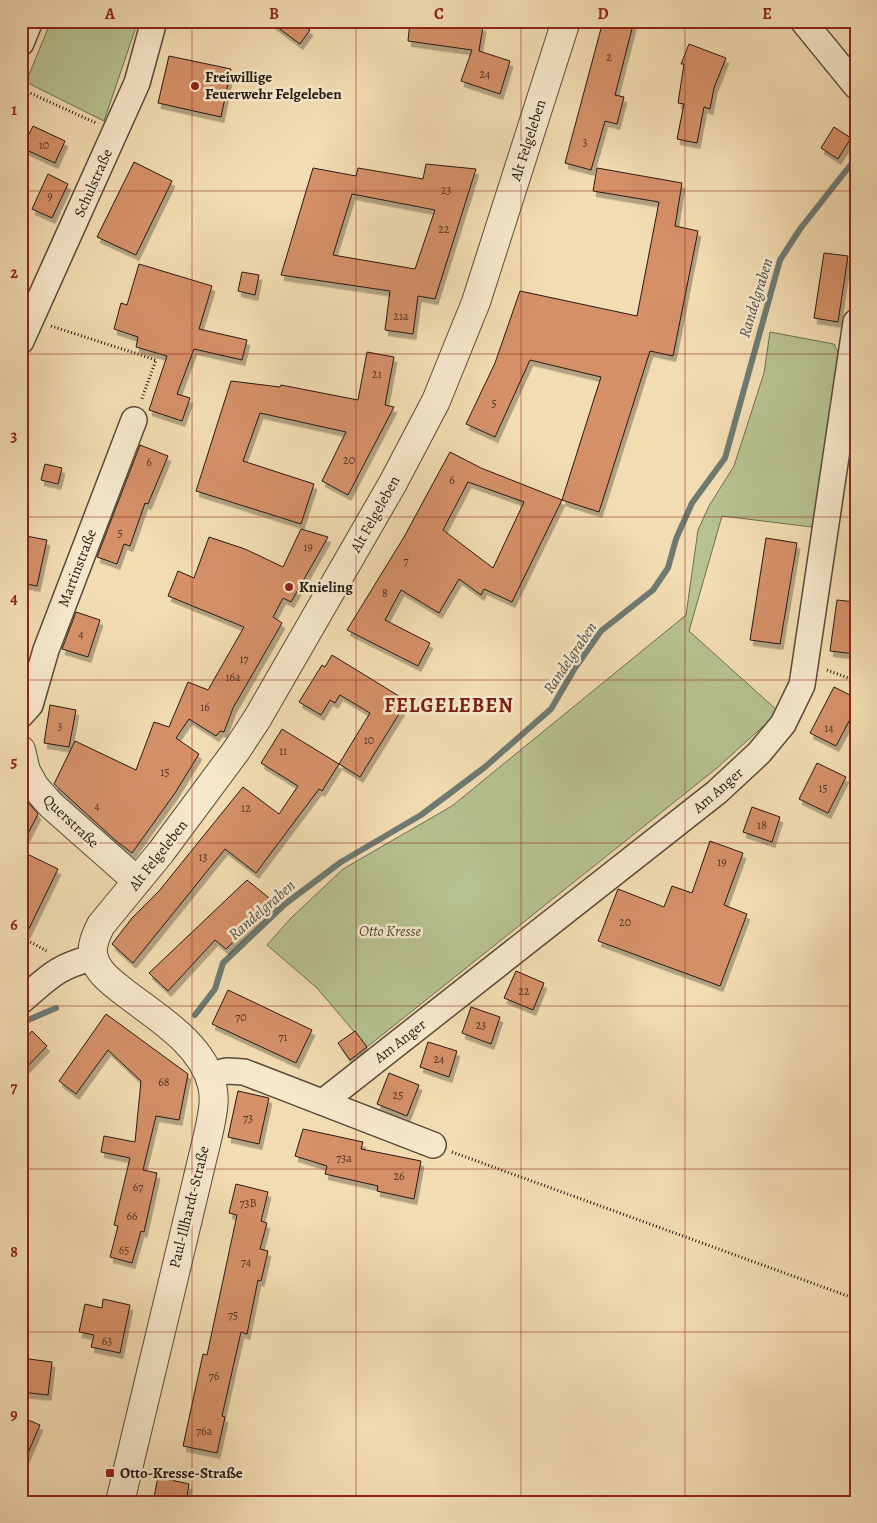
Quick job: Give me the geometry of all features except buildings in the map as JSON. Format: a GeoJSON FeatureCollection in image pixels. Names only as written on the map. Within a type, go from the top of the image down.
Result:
{"type":"FeatureCollection","features":[{"type":"Feature","properties":{"kind":"street"},"geometry":{"type":"LineString","coordinates":[[21,43],[30,21]]}},
{"type":"Feature","properties":{"kind":"street","name":"Schulstraße"},"geometry":{"type":"LineString","coordinates":[[27,330],[138,83],[154,21]]}},
{"type":"Feature","properties":{"kind":"street","name":"Alt Felgeleben"},"geometry":{"type":"LineString","coordinates":[[94,958],[94,942],[101,925],[217,778],[257,719],[393,483],[436,401],[476,302],[566,21]]}},
{"type":"Feature","properties":{"kind":"street"},"geometry":{"type":"LineString","coordinates":[[803,21],[856,86]]}},
{"type":"Feature","properties":{"kind":"street","name":"Am Anger"},"geometry":{"type":"LineString","coordinates":[[323,1102],[717,792],[760,753],[783,724],[802,685],[856,322]]}},
{"type":"Feature","properties":{"kind":"street","name":"Martinstraße"},"geometry":{"type":"LineString","coordinates":[[21,715],[30,705],[46,650],[134,420]]}},
{"type":"Feature","properties":{"kind":"street","name":"Querstraße"},"geometry":{"type":"LineString","coordinates":[[21,750],[26,771],[35,787],[51,805],[137,881]]}},
{"type":"Feature","properties":{"kind":"street"},"geometry":{"type":"LineString","coordinates":[[21,1002],[57,971],[70,963],[94,958]]}},
{"type":"Feature","properties":{"kind":"street","name":"Paul-Illhardt-Straße"},"geometry":{"type":"LineString","coordinates":[[94,958],[107,977],[193,1050],[202,1061],[209,1075],[214,1100],[120,1502]]}},
{"type":"Feature","properties":{"kind":"street"},"geometry":{"type":"LineString","coordinates":[[209,1075],[227,1071],[244,1072],[433,1145]]}},
{"type":"Feature","properties":{"kind":"path"},"geometry":{"type":"LineString","coordinates":[[21,89],[116,133]]}},
{"type":"Feature","properties":{"kind":"path"},"geometry":{"type":"LineString","coordinates":[[27,330],[156,360],[134,420]]}},
{"type":"Feature","properties":{"kind":"path"},"geometry":{"type":"LineString","coordinates":[[805,662],[856,681]]}},
{"type":"Feature","properties":{"kind":"path"},"geometry":{"type":"LineString","coordinates":[[433,1145],[856,1299]]}},
{"type":"Feature","properties":{"kind":"green space"},"geometry":{"type":"Polygon","coordinates":[[[51,21],[138,21],[104,121],[26,82],[51,21]]]}},
{"type":"Feature","properties":{"kind":"green space","name":"Otto Kresse"},"geometry":{"type":"Polygon","coordinates":[[[770,332],[834,344],[842,360],[812,527],[722,516],[689,631],[779,712],[717,768],[367,1047],[317,988],[267,945],[291,918],[343,869],[452,806],[686,615],[698,530],[709,506],[734,466],[764,373],[770,332]]]}},
{"type":"Feature","properties":{"kind":"waterway","name":"Randelgraben"},"geometry":{"type":"LineString","coordinates":[[195,1015],[215,989],[223,963],[285,904],[341,862],[421,815],[485,767],[551,709],[575,668],[601,631],[653,590],[668,568],[676,539],[692,503],[725,458],[780,260],[800,229],[856,158]]}},
{"type":"Feature","properties":{"kind":"waterway","name":"Randelgraben"},"geometry":{"type":"LineString","coordinates":[[21,1023],[56,1008]]}},
{"type":"Feature","properties":{"kind":"place","name":"Freiwillige Feuerwehr Felgeleben"},"geometry":{"type":"Point","coordinates":[195,86]}},
{"type":"Feature","properties":{"kind":"place","name":"Knieling"},"geometry":{"type":"Point","coordinates":[289,587]}},
{"type":"Feature","properties":{"kind":"place","name":"Otto-Kresse-Straße"},"geometry":{"type":"Point","coordinates":[110,1473]}},
{"type":"Feature","properties":{"kind":"district","name":"FELGELEBEN"},"geometry":{"type":"Point","coordinates":[449,705]}}]}
